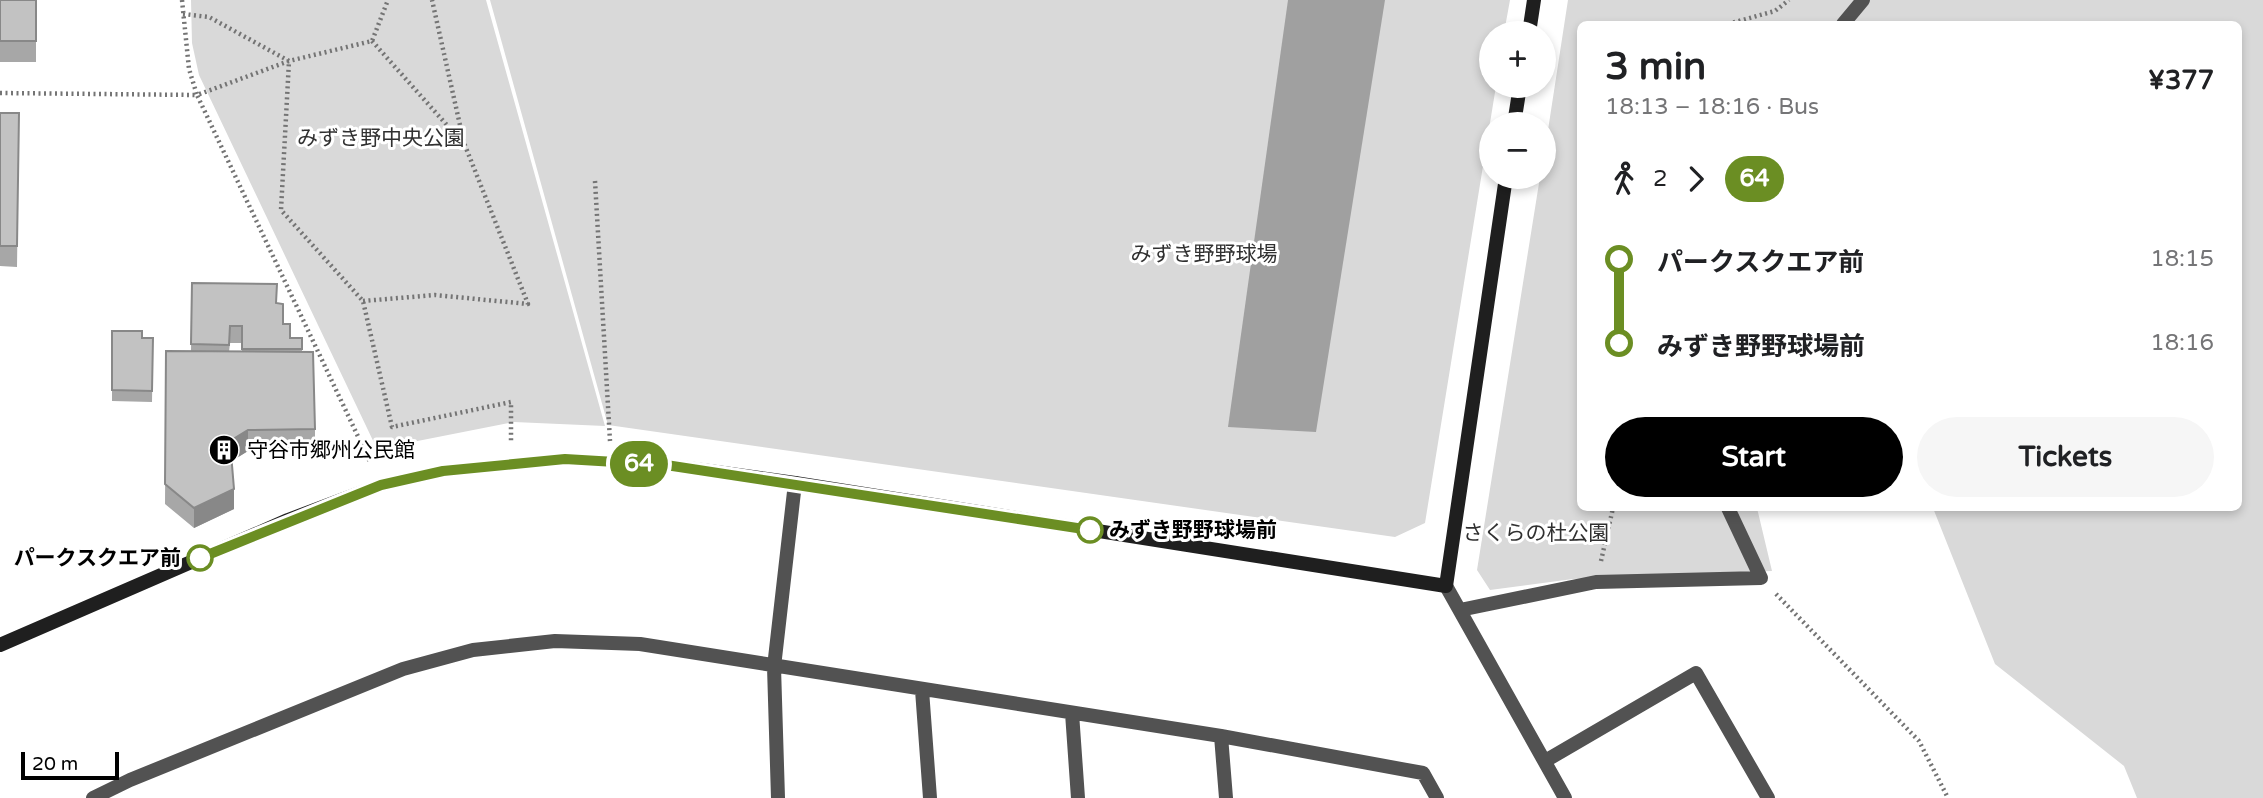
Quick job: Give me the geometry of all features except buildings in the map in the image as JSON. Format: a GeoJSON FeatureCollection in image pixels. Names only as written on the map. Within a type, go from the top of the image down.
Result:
{"type":"FeatureCollection","features":[{"type":"Feature","properties":{"kind":"street"},"geometry":{"type":"LineString","coordinates":[[1531,21],[1534,0]]}},
{"type":"Feature","properties":{"kind":"street"},"geometry":{"type":"LineString","coordinates":[[1846,21],[1863,0]]}},
{"type":"Feature","properties":{"kind":"street"},"geometry":{"type":"LineString","coordinates":[[1504,189],[1446,586],[1565,798]]}},
{"type":"Feature","properties":{"kind":"street"},"geometry":{"type":"LineString","coordinates":[[0,645],[276,525],[381,485],[443,471],[565,459],[666,465],[795,483],[1446,586]]}},
{"type":"Feature","properties":{"kind":"street"},"geometry":{"type":"LineString","coordinates":[[778,798],[775,667],[795,483]]}},
{"type":"Feature","properties":{"kind":"street"},"geometry":{"type":"LineString","coordinates":[[1460,610],[1596,582],[1761,578],[1729,511]]}},
{"type":"Feature","properties":{"kind":"street"},"geometry":{"type":"LineString","coordinates":[[93,798],[130,780],[403,669],[474,650],[555,641],[640,644],[1221,736],[1423,773],[1437,798]]}},
{"type":"Feature","properties":{"kind":"street"},"geometry":{"type":"LineString","coordinates":[[1545,761],[1696,673],[1768,798]]}},
{"type":"Feature","properties":{"kind":"street"},"geometry":{"type":"LineString","coordinates":[[922,690],[930,798]]}},
{"type":"Feature","properties":{"kind":"street"},"geometry":{"type":"LineString","coordinates":[[1072,713],[1078,798]]}},
{"type":"Feature","properties":{"kind":"street"},"geometry":{"type":"LineString","coordinates":[[1221,736],[1226,798]]}},
{"type":"Feature","properties":{"kind":"path"},"geometry":{"type":"LineString","coordinates":[[182,0],[189,69],[197,95],[381,485]]}},
{"type":"Feature","properties":{"kind":"path"},"geometry":{"type":"LineString","coordinates":[[372,41],[388,0]]}},
{"type":"Feature","properties":{"kind":"path"},"geometry":{"type":"LineString","coordinates":[[363,301],[435,295],[528,304],[464,143],[432,0]]}},
{"type":"Feature","properties":{"kind":"path"},"geometry":{"type":"LineString","coordinates":[[1739,21],[1774,11],[1789,0]]}},
{"type":"Feature","properties":{"kind":"path"},"geometry":{"type":"LineString","coordinates":[[183,14],[209,17],[289,61]]}},
{"type":"Feature","properties":{"kind":"path"},"geometry":{"type":"LineString","coordinates":[[0,93],[197,95],[289,61],[372,41]]}},
{"type":"Feature","properties":{"kind":"path"},"geometry":{"type":"LineString","coordinates":[[372,41],[464,143]]}},
{"type":"Feature","properties":{"kind":"path"},"geometry":{"type":"LineString","coordinates":[[289,61],[281,210],[363,301],[392,427],[511,401],[511,463]]}},
{"type":"Feature","properties":{"kind":"path"},"geometry":{"type":"LineString","coordinates":[[595,181],[612,463]]}},
{"type":"Feature","properties":{"kind":"path"},"geometry":{"type":"LineString","coordinates":[[1596,582],[1612,511]]}},
{"type":"Feature","properties":{"kind":"path"},"geometry":{"type":"LineString","coordinates":[[1761,578],[1919,741],[1948,798]]}},
{"type":"Feature","properties":{"kind":"green space","name":"みずき野中央公園"},"geometry":{"type":"Polygon","coordinates":[[[191,0],[486,0],[605,426],[514,422],[377,449],[199,75],[192,43],[191,0]]]}},
{"type":"Feature","properties":{"kind":"green space","name":"みずき野野球場"},"geometry":{"type":"Polygon","coordinates":[[[490,0],[1510,0],[1506,21],[1479,21],[1479,98],[1494,98],[1492,112],[1479,112],[1479,189],[1425,523],[1395,537],[608,425],[490,0]]]}},
{"type":"Feature","properties":{"kind":"green space","name":"さくらの杜公園"},"geometry":{"type":"Polygon","coordinates":[[[1568,0],[2263,0],[2263,798],[2137,798],[2124,766],[1995,664],[1934,511],[2242,511],[2242,21],[1577,21],[1577,511],[1758,511],[1772,571],[1573,579],[1490,590],[1477,570],[1538,189],[1556,189],[1556,112],[1551,112],[1553,98],[1556,98],[1556,78],[1568,0]]]}},
{"type":"Feature","properties":{"kind":"shaded area"},"geometry":{"type":"Polygon","coordinates":[[[1288,0],[1385,0],[1316,432],[1228,427],[1288,0]]]}},
{"type":"Feature","properties":{"kind":"bus line","name":"64"},"geometry":{"type":"LineString","coordinates":[[200,558],[288,520],[381,485],[443,471],[565,459],[666,465],[1090,530]]}},
{"type":"Feature","properties":{"kind":"place","name":"守谷市郷州公民館"},"geometry":{"type":"Point","coordinates":[224,450]}},
{"type":"Feature","properties":{"kind":"place","name":"みずき野野球場前"},"geometry":{"type":"Point","coordinates":[1090,530]}},
{"type":"Feature","properties":{"kind":"place","name":"パークスクエア前"},"geometry":{"type":"Point","coordinates":[200,558]}}]}
